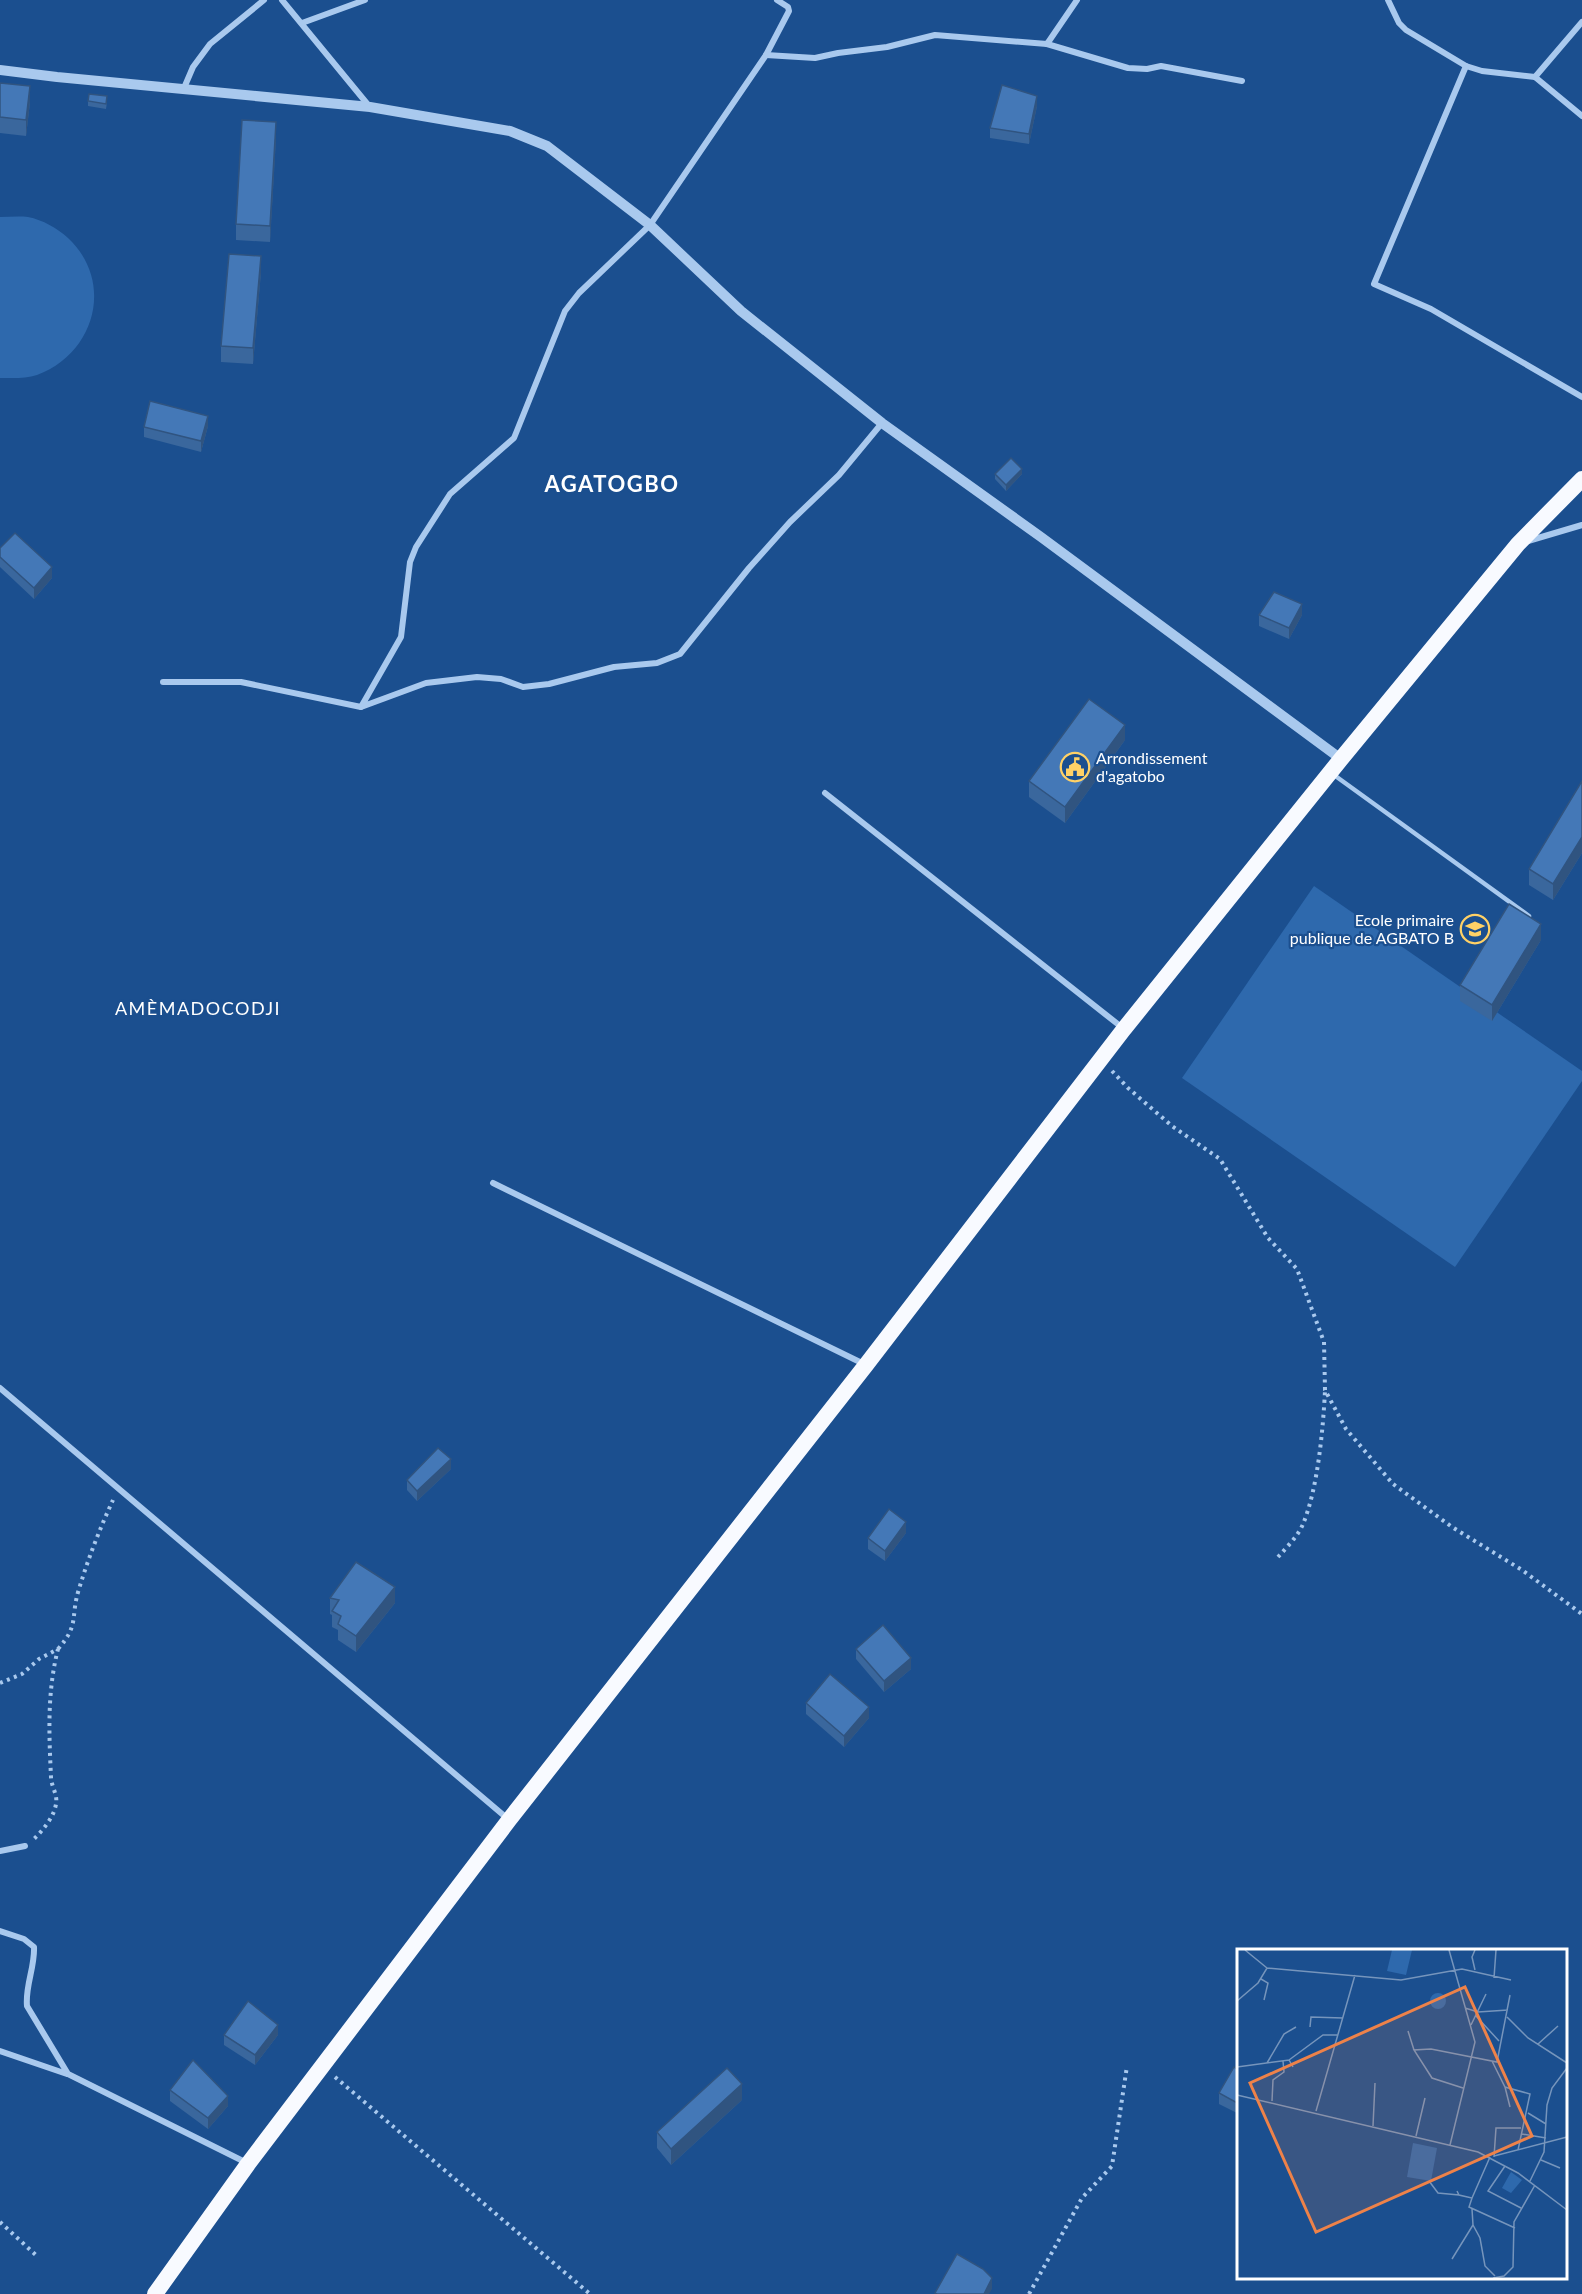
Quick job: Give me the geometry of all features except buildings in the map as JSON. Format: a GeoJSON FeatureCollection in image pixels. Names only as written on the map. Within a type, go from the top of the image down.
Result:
{"type":"FeatureCollection","features":[{"type":"Feature","properties":{"kind":"highway"},"geometry":{"type":"LineString","coordinates":[[155,2294],[321,2065],[509,1820],[866,1365],[1124,1029],[1341,759],[1518,544],[1582,479]]}},
{"type":"Feature","properties":{"kind":"street"},"geometry":{"type":"LineString","coordinates":[[184,88],[193,67],[210,44],[264,0]]}},
{"type":"Feature","properties":{"kind":"street"},"geometry":{"type":"LineString","coordinates":[[282,0],[370,107]]}},
{"type":"Feature","properties":{"kind":"street"},"geometry":{"type":"LineString","coordinates":[[302,23],[365,0]]}},
{"type":"Feature","properties":{"kind":"street"},"geometry":{"type":"LineString","coordinates":[[361,706],[401,637],[410,562],[416,547],[450,494],[514,438],[565,311],[579,293],[650,225],[766,55],[789,11],[788,7],[777,0]]}},
{"type":"Feature","properties":{"kind":"street"},"geometry":{"type":"LineString","coordinates":[[1047,44],[1077,0]]}},
{"type":"Feature","properties":{"kind":"street"},"geometry":{"type":"LineString","coordinates":[[1388,0],[1399,24],[1406,30],[1466,66],[1482,71],[1534,77],[1582,116]]}},
{"type":"Feature","properties":{"kind":"street"},"geometry":{"type":"LineString","coordinates":[[1534,77],[1582,22]]}},
{"type":"Feature","properties":{"kind":"street"},"geometry":{"type":"LineString","coordinates":[[766,55],[815,58],[886,48],[935,35],[1047,44],[1128,68],[1147,69],[1161,66],[1242,81]]}},
{"type":"Feature","properties":{"kind":"street"},"geometry":{"type":"LineString","coordinates":[[1466,66],[1374,284],[1431,309],[1582,397]]}},
{"type":"Feature","properties":{"kind":"street"},"geometry":{"type":"LineString","coordinates":[[0,70],[370,107],[510,131],[547,146],[650,225],[741,310],[882,423],[1341,759]]}},
{"type":"Feature","properties":{"kind":"street"},"geometry":{"type":"LineString","coordinates":[[163,682],[248,682],[361,706],[426,684],[477,677],[501,679],[523,687],[541,685],[614,667],[657,663],[680,654],[749,568],[790,522],[839,475],[882,423]]}},
{"type":"Feature","properties":{"kind":"street"},"geometry":{"type":"LineString","coordinates":[[1518,544],[1582,525]]}},
{"type":"Feature","properties":{"kind":"street"},"geometry":{"type":"LineString","coordinates":[[825,793],[1124,1029]]}},
{"type":"Feature","properties":{"kind":"street"},"geometry":{"type":"LineString","coordinates":[[493,1183],[866,1365]]}},
{"type":"Feature","properties":{"kind":"street"},"geometry":{"type":"LineString","coordinates":[[0,1388],[509,1820]]}},
{"type":"Feature","properties":{"kind":"street"},"geometry":{"type":"LineString","coordinates":[[0,1851],[25,1846]]}},
{"type":"Feature","properties":{"kind":"street"},"geometry":{"type":"LineString","coordinates":[[0,1930],[34,1947],[26,1997],[27,2006],[68,2074]]}},
{"type":"Feature","properties":{"kind":"street"},"geometry":{"type":"LineString","coordinates":[[0,2051],[68,2074],[248,2164]]}},
{"type":"Feature","properties":{"kind":"lane"},"geometry":{"type":"LineString","coordinates":[[1331,773],[1529,916]]}},
{"type":"Feature","properties":{"kind":"path"},"geometry":{"type":"LineString","coordinates":[[1101,1060],[1128,1088],[1163,1118],[1220,1159],[1268,1238],[1296,1269],[1324,1342],[1323,1428],[1309,1506],[1303,1525],[1278,1557]]}},
{"type":"Feature","properties":{"kind":"path"},"geometry":{"type":"LineString","coordinates":[[1325,1390],[1346,1430],[1393,1484],[1452,1527],[1522,1570],[1582,1614]]}},
{"type":"Feature","properties":{"kind":"path"},"geometry":{"type":"LineString","coordinates":[[0,1683],[22,1674],[39,1659],[58,1649],[67,1638],[75,1624],[74,1605],[79,1588],[104,1519],[116,1495]]}},
{"type":"Feature","properties":{"kind":"path"},"geometry":{"type":"LineString","coordinates":[[25,1846],[40,1833],[57,1803],[51,1780],[48,1724],[51,1711],[50,1695],[58,1649]]}},
{"type":"Feature","properties":{"kind":"path"},"geometry":{"type":"LineString","coordinates":[[321,2065],[590,2294]]}},
{"type":"Feature","properties":{"kind":"path"},"geometry":{"type":"LineString","coordinates":[[1029,2294],[1082,2198],[1112,2166],[1117,2147],[1127,2066]]}},
{"type":"Feature","properties":{"kind":"path"},"geometry":{"type":"LineString","coordinates":[[0,2222],[38,2257]]}},
{"type":"Feature","properties":{"kind":"shaded area"},"geometry":{"type":"Polygon","coordinates":[[[0,217],[28,217],[54,228],[68,238],[83,256],[91,275],[94,295],[92,315],[85,334],[73,351],[57,365],[28,377],[0,378],[0,217]]]}},
{"type":"Feature","properties":{"kind":"shaded area"},"geometry":{"type":"Polygon","coordinates":[[[1314,886],[1582,1071],[1582,1081],[1455,1267],[1182,1078],[1314,886]]]}},
{"type":"Feature","properties":{"kind":"place","name":"Arrondissement d'agatobo"},"geometry":{"type":"Point","coordinates":[1075,767]}},
{"type":"Feature","properties":{"kind":"place","name":"Ecole primaire publique de AGBATO B"},"geometry":{"type":"Point","coordinates":[1475,929]}},
{"type":"Feature","properties":{"kind":"district","name":"AGATOGBO"},"geometry":{"type":"Point","coordinates":[612,484]}},
{"type":"Feature","properties":{"kind":"district","name":"AMÈMADOCODJI"},"geometry":{"type":"Point","coordinates":[198,1009]}}]}
